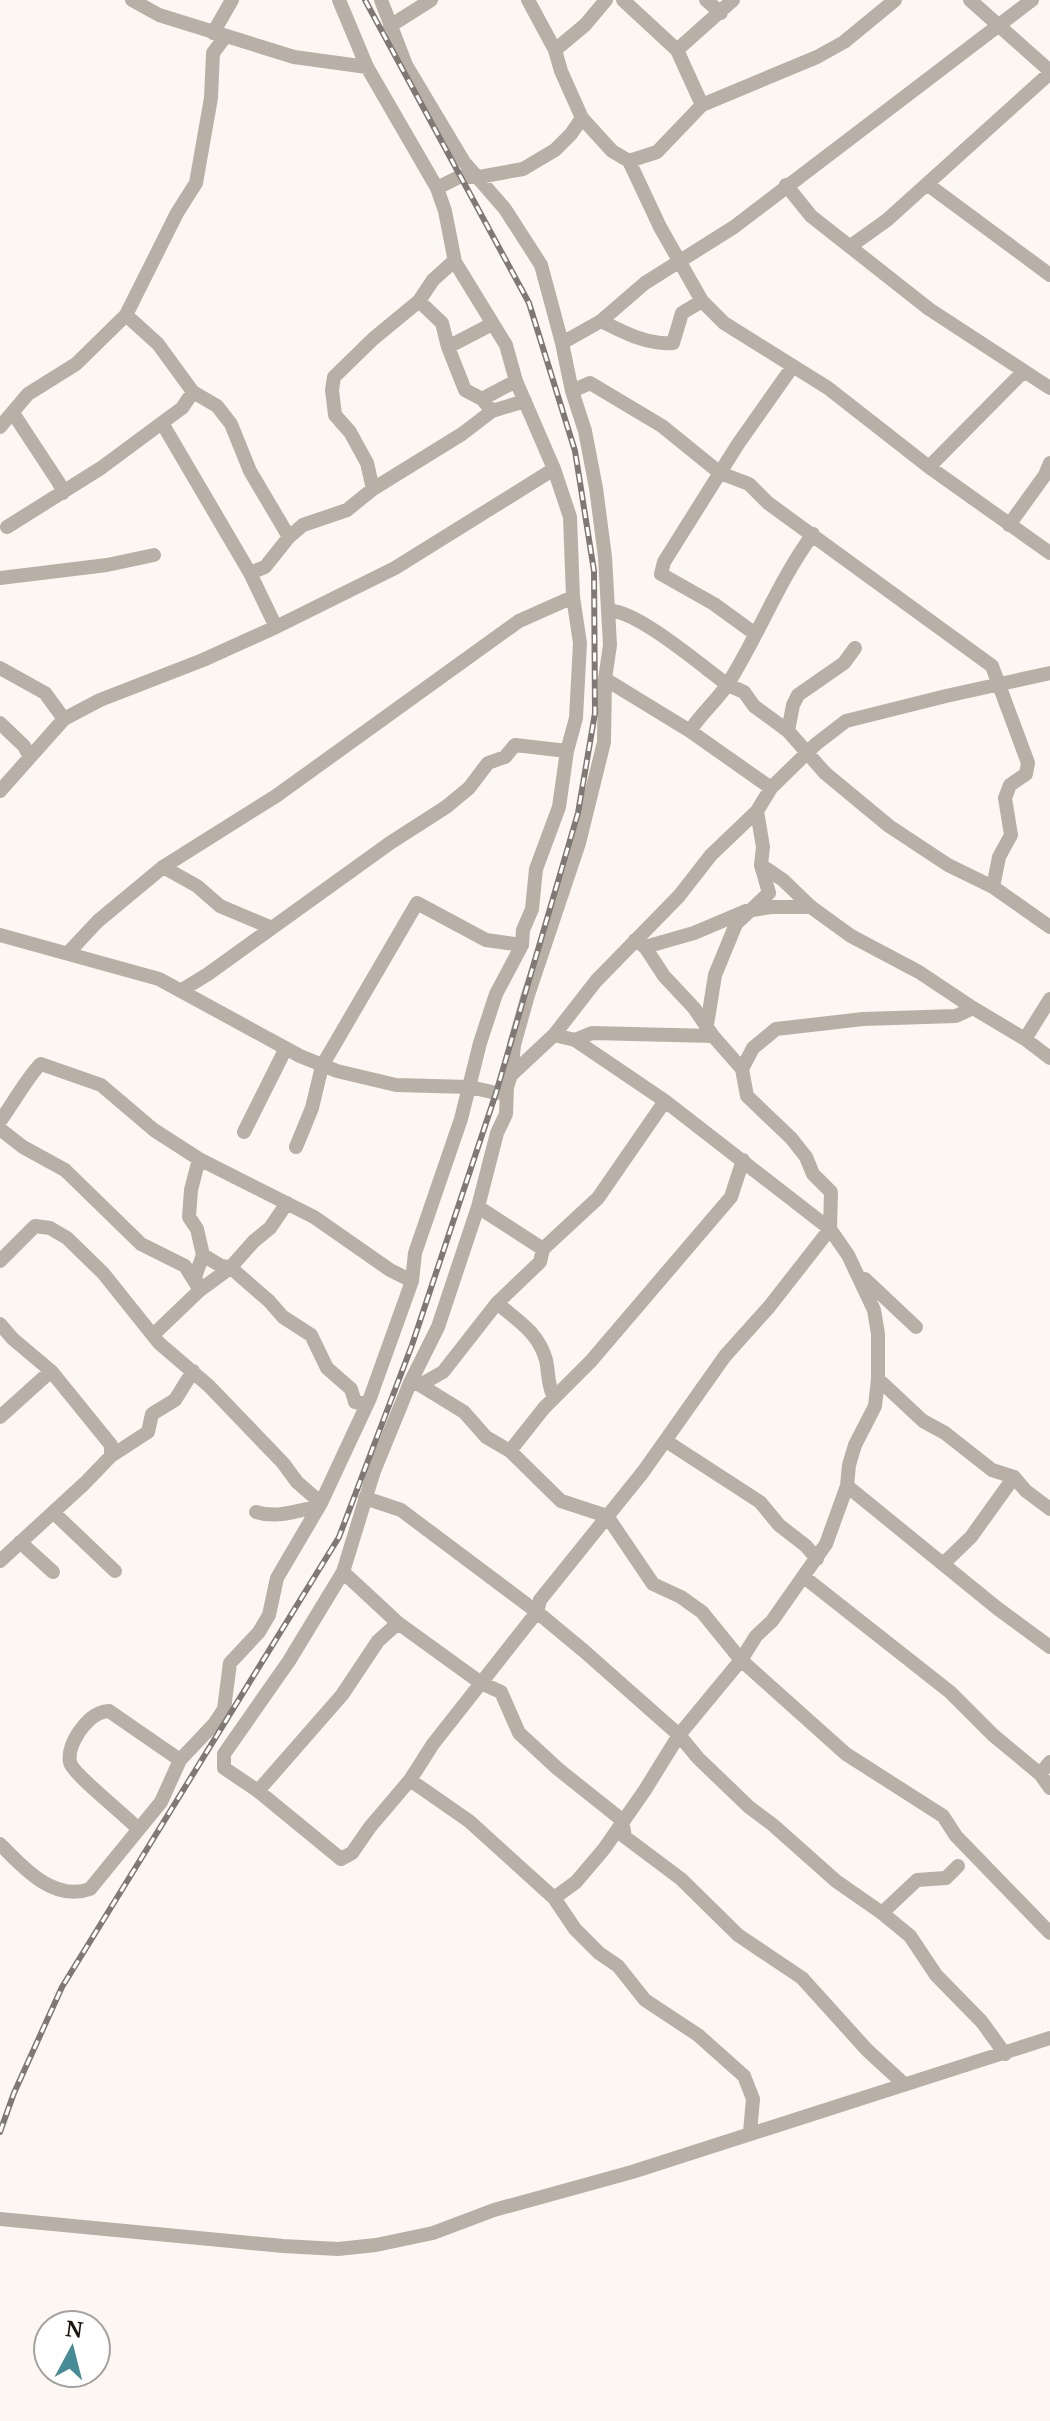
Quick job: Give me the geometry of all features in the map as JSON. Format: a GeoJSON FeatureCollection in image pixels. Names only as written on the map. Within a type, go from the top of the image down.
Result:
{"type":"FeatureCollection","features":[{"type":"Feature","properties":{"kind":"street"},"geometry":{"type":"LineString","coordinates":[[132,0],[159,15],[294,57],[367,67]]}},
{"type":"Feature","properties":{"kind":"street"},"geometry":{"type":"LineString","coordinates":[[0,427],[28,394],[76,364],[126,315],[177,213],[196,183],[211,98],[213,53],[232,0]]}},
{"type":"Feature","properties":{"kind":"street"},"geometry":{"type":"LineString","coordinates":[[0,1844],[32,1874],[60,1892],[90,1889],[161,1802],[180,1760],[224,1709],[230,1663],[259,1632],[269,1615],[277,1578],[319,1505],[367,1404],[395,1335],[412,1281],[415,1253],[461,1119],[480,1043],[496,994],[522,945],[523,930],[532,909],[536,869],[559,807],[567,751],[576,718],[580,643],[573,597],[570,517],[554,469],[516,381],[506,345],[454,261],[445,211],[437,188],[367,67],[339,0]]}},
{"type":"Feature","properties":{"kind":"street"},"geometry":{"type":"LineString","coordinates":[[381,0],[406,65],[464,162],[505,209],[541,265],[585,431],[596,488],[610,611],[610,645],[605,679],[604,742],[595,782],[563,897],[528,995],[514,1045],[506,1114],[497,1133],[478,1207],[438,1327],[365,1498],[343,1572],[289,1661],[224,1754],[224,1768],[258,1791],[341,1859],[352,1853],[410,1780],[433,1744],[537,1612],[540,1600],[666,1441],[725,1356],[769,1307],[830,1229],[831,1192],[813,1174],[806,1157],[791,1138],[747,1096],[742,1069],[640,943]]}},
{"type":"Feature","properties":{"kind":"street"},"geometry":{"type":"LineString","coordinates":[[390,26],[431,0]]}},
{"type":"Feature","properties":{"kind":"street"},"geometry":{"type":"LineString","coordinates":[[528,0],[555,50],[582,118],[612,151],[629,161],[660,227],[702,301],[724,323],[828,388],[929,467],[1050,553]]}},
{"type":"Feature","properties":{"kind":"street"},"geometry":{"type":"LineString","coordinates":[[555,50],[585,25],[606,0]]}},
{"type":"Feature","properties":{"kind":"street"},"geometry":{"type":"LineString","coordinates":[[623,0],[677,50],[702,105]]}},
{"type":"Feature","properties":{"kind":"street"},"geometry":{"type":"LineString","coordinates":[[706,0],[721,13]]}},
{"type":"Feature","properties":{"kind":"street"},"geometry":{"type":"LineString","coordinates":[[677,50],[733,0]]}},
{"type":"Feature","properties":{"kind":"street"},"geometry":{"type":"LineString","coordinates":[[629,161],[657,152],[702,105],[817,57],[844,42],[895,0]]}},
{"type":"Feature","properties":{"kind":"street"},"geometry":{"type":"LineString","coordinates":[[852,245],[887,220],[1050,72],[970,0]]}},
{"type":"Feature","properties":{"kind":"street"},"geometry":{"type":"LineString","coordinates":[[562,343],[601,321],[645,283],[734,227],[1032,0]]}},
{"type":"Feature","properties":{"kind":"street"},"geometry":{"type":"LineString","coordinates":[[437,188],[459,177],[479,177],[523,169],[555,150],[582,118]]}},
{"type":"Feature","properties":{"kind":"street"},"geometry":{"type":"LineString","coordinates":[[927,184],[1050,275]]}},
{"type":"Feature","properties":{"kind":"street"},"geometry":{"type":"LineString","coordinates":[[786,185],[811,216],[852,245],[929,309],[1050,388]]}},
{"type":"Feature","properties":{"kind":"street"},"geometry":{"type":"LineString","coordinates":[[373,489],[367,463],[350,432],[335,415],[334,377],[419,301],[433,280],[454,261]]}},
{"type":"Feature","properties":{"kind":"street"},"geometry":{"type":"LineString","coordinates":[[419,301],[442,323],[465,390],[482,399],[492,411]]}},
{"type":"Feature","properties":{"kind":"street"},"geometry":{"type":"LineString","coordinates":[[601,321],[657,344],[673,343],[682,313],[702,301]]}},
{"type":"Feature","properties":{"kind":"street"},"geometry":{"type":"LineString","coordinates":[[126,315],[158,344],[193,392],[217,406],[231,424],[250,471],[289,537]]}},
{"type":"Feature","properties":{"kind":"street"},"geometry":{"type":"LineString","coordinates":[[448,347],[492,324]]}},
{"type":"Feature","properties":{"kind":"street"},"geometry":{"type":"LineString","coordinates":[[754,633],[714,604],[661,574],[664,562],[720,473],[793,366]]}},
{"type":"Feature","properties":{"kind":"street"},"geometry":{"type":"LineString","coordinates":[[929,467],[1024,371]]}},
{"type":"Feature","properties":{"kind":"street"},"geometry":{"type":"LineString","coordinates":[[482,399],[516,381]]}},
{"type":"Feature","properties":{"kind":"street"},"geometry":{"type":"LineString","coordinates":[[572,391],[590,383],[662,426],[720,473],[749,484],[768,503],[992,666],[1028,763],[1026,774],[1010,785],[1005,798],[1011,835],[999,857],[993,887]]}},
{"type":"Feature","properties":{"kind":"street"},"geometry":{"type":"LineString","coordinates":[[7,527],[63,493],[162,423],[182,408],[193,392]]}},
{"type":"Feature","properties":{"kind":"street"},"geometry":{"type":"LineString","coordinates":[[250,573],[265,567],[303,525],[347,510],[373,489],[462,434],[492,411],[525,401]]}},
{"type":"Feature","properties":{"kind":"street"},"geometry":{"type":"LineString","coordinates":[[13,413],[63,493]]}},
{"type":"Feature","properties":{"kind":"street"},"geometry":{"type":"LineString","coordinates":[[162,423],[250,573],[276,627]]}},
{"type":"Feature","properties":{"kind":"street"},"geometry":{"type":"LineString","coordinates":[[1009,525],[1045,475],[1050,463]]}},
{"type":"Feature","properties":{"kind":"street"},"geometry":{"type":"LineString","coordinates":[[0,791],[64,719],[100,700],[203,660],[276,627],[395,568],[554,469]]}},
{"type":"Feature","properties":{"kind":"street"},"geometry":{"type":"LineString","coordinates":[[690,731],[700,714],[728,685],[795,559],[813,534]]}},
{"type":"Feature","properties":{"kind":"street"},"geometry":{"type":"LineString","coordinates":[[0,578],[107,565],[154,555]]}},
{"type":"Feature","properties":{"kind":"street"},"geometry":{"type":"LineString","coordinates":[[68,953],[98,921],[163,867],[276,796],[519,621],[573,597]]}},
{"type":"Feature","properties":{"kind":"street"},"geometry":{"type":"LineString","coordinates":[[610,611],[619,611],[637,619],[728,685],[744,692],[754,706],[788,731],[806,754],[889,826],[948,865],[993,887],[1050,927]]}},
{"type":"Feature","properties":{"kind":"street"},"geometry":{"type":"LineString","coordinates":[[788,731],[798,695],[844,663],[855,648]]}},
{"type":"Feature","properties":{"kind":"street"},"geometry":{"type":"LineString","coordinates":[[0,668],[45,693],[64,719]]}},
{"type":"Feature","properties":{"kind":"street"},"geometry":{"type":"LineString","coordinates":[[0,935],[159,979],[322,1066],[396,1085],[470,1087],[496,1093],[554,1035],[596,981],[640,943],[711,855],[757,811],[771,788],[846,721],[1050,673]]}},
{"type":"Feature","properties":{"kind":"street"},"geometry":{"type":"LineString","coordinates":[[605,679],[690,731],[771,788]]}},
{"type":"Feature","properties":{"kind":"street"},"geometry":{"type":"LineString","coordinates":[[0,723],[24,746],[30,757]]}},
{"type":"Feature","properties":{"kind":"street"},"geometry":{"type":"LineString","coordinates":[[182,990],[401,835],[446,807],[469,788],[488,763],[505,757],[515,745],[567,751]]}},
{"type":"Feature","properties":{"kind":"street"},"geometry":{"type":"LineString","coordinates":[[710,1030],[715,975],[736,924],[746,911],[764,900],[769,893],[761,865],[763,847],[757,811]]}},
{"type":"Feature","properties":{"kind":"street"},"geometry":{"type":"LineString","coordinates":[[761,865],[851,936],[919,972],[1050,1058]]}},
{"type":"Feature","properties":{"kind":"street"},"geometry":{"type":"LineString","coordinates":[[163,867],[197,886],[220,906],[272,928]]}},
{"type":"Feature","properties":{"kind":"street"},"geometry":{"type":"LineString","coordinates":[[296,1147],[312,1108],[322,1066],[417,903],[486,940],[522,945]]}},
{"type":"Feature","properties":{"kind":"street"},"geometry":{"type":"LineString","coordinates":[[640,943],[694,933],[746,911],[771,907],[811,907]]}},
{"type":"Feature","properties":{"kind":"street"},"geometry":{"type":"LineString","coordinates":[[1025,1039],[1050,999]]}},
{"type":"Feature","properties":{"kind":"street"},"geometry":{"type":"LineString","coordinates":[[742,1069],[753,1048],[776,1029],[863,1019],[956,1016],[973,1008]]}},
{"type":"Feature","properties":{"kind":"street"},"geometry":{"type":"LineString","coordinates":[[575,1040],[592,1033],[710,1030]]}},
{"type":"Feature","properties":{"kind":"street"},"geometry":{"type":"LineString","coordinates":[[554,1035],[575,1040],[665,1101],[830,1229],[856,1270],[874,1310],[878,1334],[875,1406],[855,1445],[847,1486],[826,1544],[772,1621],[756,1636],[741,1660],[679,1735],[604,1849],[576,1882],[554,1898]]}},
{"type":"Feature","properties":{"kind":"street"},"geometry":{"type":"LineString","coordinates":[[244,1132],[286,1048]]}},
{"type":"Feature","properties":{"kind":"street"},"geometry":{"type":"LineString","coordinates":[[200,1290],[185,1266],[141,1244],[65,1170],[23,1147],[0,1128],[0,1120],[25,1088],[36,1067],[50,1065],[101,1085],[154,1130],[199,1159],[314,1217],[390,1270],[412,1281]]}},
{"type":"Feature","properties":{"kind":"street"},"geometry":{"type":"LineString","coordinates":[[416,1380],[443,1372],[497,1303],[540,1262],[543,1249],[598,1198],[665,1101]]}},
{"type":"Feature","properties":{"kind":"street"},"geometry":{"type":"LineString","coordinates":[[199,1159],[191,1190],[189,1217],[197,1229],[203,1255],[195,1277],[200,1290]]}},
{"type":"Feature","properties":{"kind":"street"},"geometry":{"type":"LineString","coordinates":[[510,1451],[526,1428],[591,1361],[731,1197],[743,1160]]}},
{"type":"Feature","properties":{"kind":"street"},"geometry":{"type":"LineString","coordinates":[[270,1228],[273,1194]]}},
{"type":"Feature","properties":{"kind":"street"},"geometry":{"type":"LineString","coordinates":[[153,1335],[270,1228],[287,1203]]}},
{"type":"Feature","properties":{"kind":"street"},"geometry":{"type":"LineString","coordinates":[[478,1207],[543,1249]]}},
{"type":"Feature","properties":{"kind":"street"},"geometry":{"type":"LineString","coordinates":[[0,1261],[35,1226],[50,1228],[67,1238],[103,1273],[153,1335],[193,1371],[283,1463],[319,1505]]}},
{"type":"Feature","properties":{"kind":"street"},"geometry":{"type":"LineString","coordinates":[[390,1270],[415,1253]]}},
{"type":"Feature","properties":{"kind":"street"},"geometry":{"type":"LineString","coordinates":[[203,1255],[221,1266],[230,1267],[283,1317],[311,1335],[327,1368],[351,1389],[355,1402],[367,1404]]}},
{"type":"Feature","properties":{"kind":"street"},"geometry":{"type":"LineString","coordinates":[[856,1270],[916,1327]]}},
{"type":"Feature","properties":{"kind":"street"},"geometry":{"type":"LineString","coordinates":[[497,1303],[538,1338],[547,1363],[548,1386],[554,1397]]}},
{"type":"Feature","properties":{"kind":"street"},"geometry":{"type":"LineString","coordinates":[[0,1324],[51,1371],[111,1445],[111,1456]]}},
{"type":"Feature","properties":{"kind":"street"},"geometry":{"type":"LineString","coordinates":[[0,1417],[51,1371]]}},
{"type":"Feature","properties":{"kind":"street"},"geometry":{"type":"LineString","coordinates":[[0,1561],[111,1456],[148,1432],[152,1414],[175,1400],[193,1371]]}},
{"type":"Feature","properties":{"kind":"street"},"geometry":{"type":"LineString","coordinates":[[878,1379],[923,1421],[945,1433],[992,1470],[1014,1477],[1026,1491],[1050,1509]]}},
{"type":"Feature","properties":{"kind":"street"},"geometry":{"type":"LineString","coordinates":[[416,1380],[464,1412],[486,1437],[510,1451],[561,1501],[607,1516],[642,1563],[653,1584],[681,1597],[702,1612],[741,1660],[846,1754],[943,1816],[956,1836],[1050,1933]]}},
{"type":"Feature","properties":{"kind":"street"},"geometry":{"type":"LineString","coordinates":[[666,1441],[760,1502],[779,1525],[817,1559]]}},
{"type":"Feature","properties":{"kind":"street"},"geometry":{"type":"LineString","coordinates":[[943,1564],[971,1537],[1014,1477]]}},
{"type":"Feature","properties":{"kind":"street"},"geometry":{"type":"LineString","coordinates":[[847,1486],[1050,1647]]}},
{"type":"Feature","properties":{"kind":"street"},"geometry":{"type":"LineString","coordinates":[[365,1498],[401,1510],[537,1612],[679,1735],[698,1758],[749,1807],[836,1881],[910,1936],[936,1975],[982,2022],[1005,2054]]}},
{"type":"Feature","properties":{"kind":"street"},"geometry":{"type":"LineString","coordinates":[[256,1512],[285,1515],[319,1505]]}},
{"type":"Feature","properties":{"kind":"street"},"geometry":{"type":"LineString","coordinates":[[54,1513],[115,1571]]}},
{"type":"Feature","properties":{"kind":"street"},"geometry":{"type":"LineString","coordinates":[[20,1542],[53,1572]]}},
{"type":"Feature","properties":{"kind":"street"},"geometry":{"type":"LineString","coordinates":[[343,1572],[398,1623],[481,1683],[501,1692],[519,1733],[622,1820],[625,1837],[681,1879],[738,1935],[802,1978],[867,2050],[904,2084]]}},
{"type":"Feature","properties":{"kind":"street"},"geometry":{"type":"LineString","coordinates":[[804,1577],[950,1692],[993,1735],[1045,1768],[1050,1788]]}},
{"type":"Feature","properties":{"kind":"street"},"geometry":{"type":"LineString","coordinates":[[258,1791],[342,1695],[378,1641],[398,1623]]}},
{"type":"Feature","properties":{"kind":"street"},"geometry":{"type":"LineString","coordinates":[[138,1829],[119,1808],[76,1774],[70,1764],[71,1743],[93,1716],[109,1711],[180,1760]]}},
{"type":"Feature","properties":{"kind":"street"},"geometry":{"type":"LineString","coordinates":[[410,1780],[469,1821],[527,1877],[554,1898],[575,1929],[599,1953],[618,1966],[645,2000],[698,2035],[744,2076],[753,2099],[750,2132]]}},
{"type":"Feature","properties":{"kind":"street"},"geometry":{"type":"LineString","coordinates":[[882,1913],[917,1880],[946,1878],[958,1866]]}},
{"type":"Feature","properties":{"kind":"street"},"geometry":{"type":"LineString","coordinates":[[0,2219],[283,2246],[351,2248],[433,2233],[494,2210],[632,2172],[1050,2038]]}},
{"type":"Feature","properties":{"kind":"railway"},"geometry":{"type":"LineString","coordinates":[[0,2132],[14,2093],[62,1987],[339,1537],[412,1345],[496,1093],[578,813],[595,713],[594,571],[575,451],[529,303],[365,0]]}}]}
